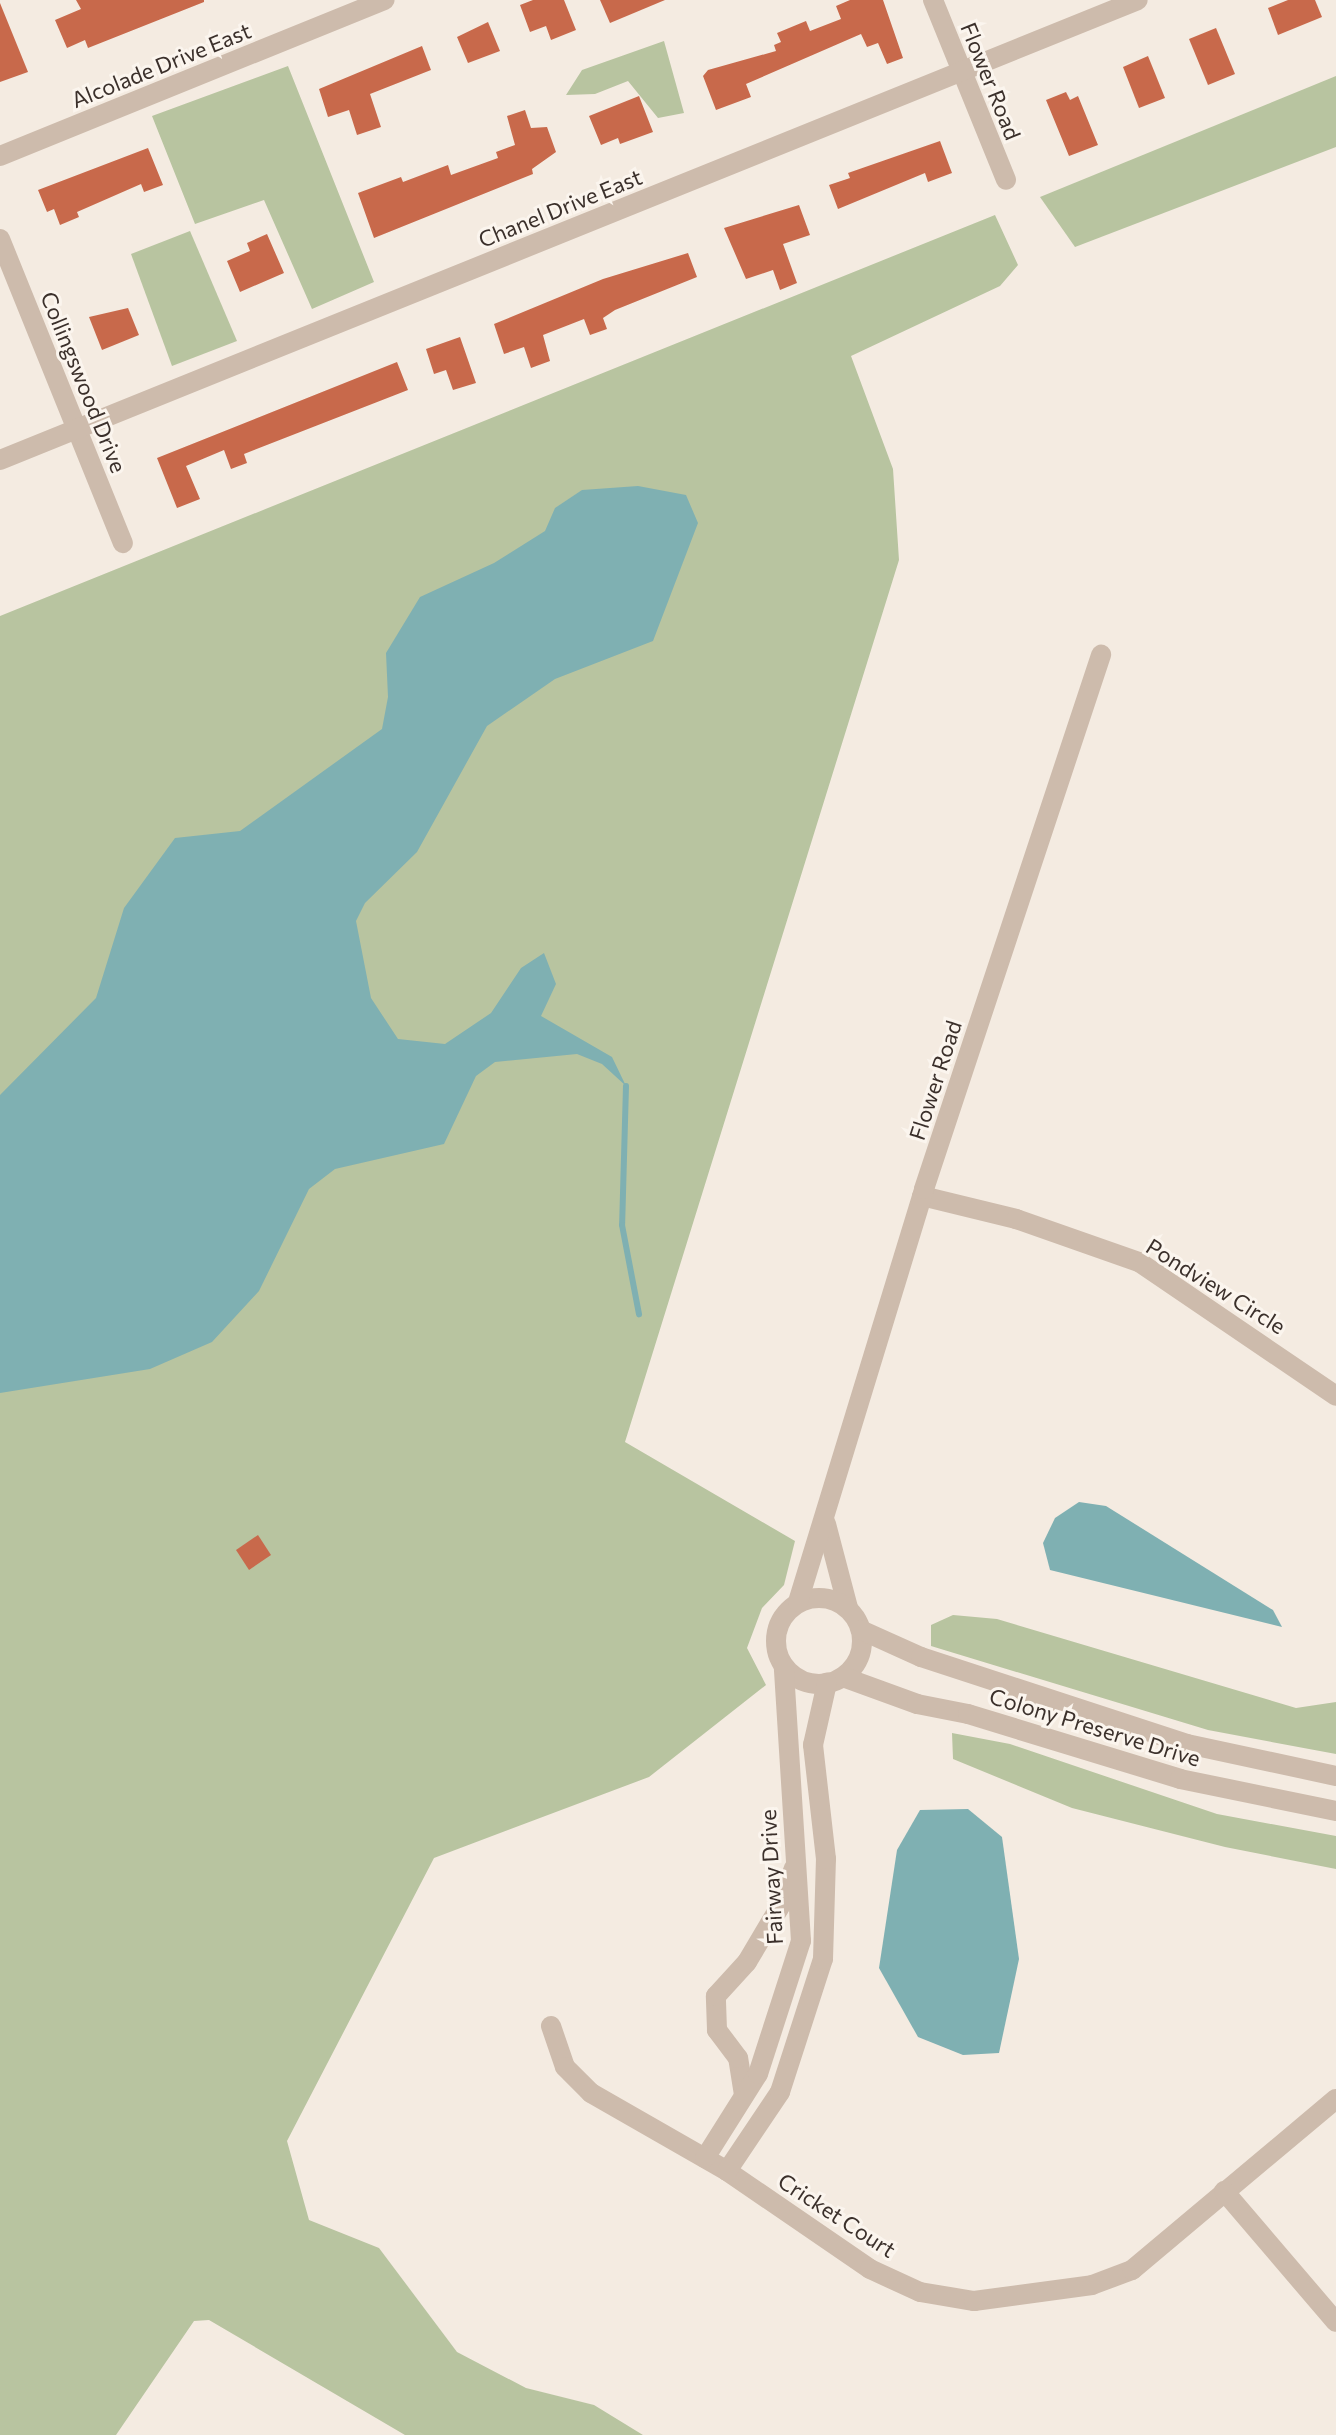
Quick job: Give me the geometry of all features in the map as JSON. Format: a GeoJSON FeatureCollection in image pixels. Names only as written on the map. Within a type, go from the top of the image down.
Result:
{"type":"FeatureCollection","features":[{"type":"Feature","properties":{"kind":"street","name":"Alcolade Drive East"},"geometry":{"type":"LineString","coordinates":[[0,156],[385,0]]}},
{"type":"Feature","properties":{"kind":"street","name":"Flower Road"},"geometry":{"type":"LineString","coordinates":[[933,0],[1006,180]]}},
{"type":"Feature","properties":{"kind":"street","name":"Chanel Drive East"},"geometry":{"type":"LineString","coordinates":[[0,460],[1138,0]]}},
{"type":"Feature","properties":{"kind":"street","name":"Collingswood Drive"},"geometry":{"type":"LineString","coordinates":[[0,239],[123,543]]}},
{"type":"Feature","properties":{"kind":"street","name":"Flower Road"},"geometry":{"type":"LineString","coordinates":[[798,1602],[813,1548],[826,1524],[836,1465],[922,1196],[1101,655]]}},
{"type":"Feature","properties":{"kind":"street","name":"Pondview Circle"},"geometry":{"type":"LineString","coordinates":[[922,1196],[1016,1219],[1139,1262],[1336,1396]]}},
{"type":"Feature","properties":{"kind":"street","name":"Flower Road"},"geometry":{"type":"LineString","coordinates":[[826,1524],[848,1608]]}},
{"type":"Feature","properties":{"kind":"street"},"geometry":{"type":"LineString","coordinates":[[727,2171],[780,2092],[816,1991],[826,1929],[826,1859],[813,1745],[835,1680],[859,1656],[861,1630],[848,1608],[824,1597],[798,1602],[777,1629],[776,1646],[784,1667],[806,1682],[835,1680]]}},
{"type":"Feature","properties":{"kind":"street","name":"Colony Preserve Drive"},"geometry":{"type":"LineString","coordinates":[[861,1630],[921,1657],[1187,1744],[1336,1776]]}},
{"type":"Feature","properties":{"kind":"street","name":"Fairway Drive"},"geometry":{"type":"LineString","coordinates":[[705,2158],[766,2055],[801,1941],[784,1667]]}},
{"type":"Feature","properties":{"kind":"street","name":"Colony Preserve Drive"},"geometry":{"type":"LineString","coordinates":[[835,1680],[917,1704],[968,1714],[1180,1779],[1336,1811]]}},
{"type":"Feature","properties":{"kind":"street"},"geometry":{"type":"LineString","coordinates":[[744,2095],[738,2058],[717,2030],[716,1996],[747,1962],[779,1908],[797,1861]]}},
{"type":"Feature","properties":{"kind":"street","name":"Cricket Court"},"geometry":{"type":"LineString","coordinates":[[551,2026],[565,2067],[591,2093],[727,2171],[870,2269],[920,2292],[974,2301],[1092,2285],[1132,2270],[1336,2099]]}},
{"type":"Feature","properties":{"kind":"street"},"geometry":{"type":"LineString","coordinates":[[738,2058],[766,2055],[790,2064]]}},
{"type":"Feature","properties":{"kind":"street"},"geometry":{"type":"LineString","coordinates":[[1224,2191],[1336,2322]]}},
{"type":"Feature","properties":{"kind":"green space"},"geometry":{"type":"Polygon","coordinates":[[[664,41],[684,113],[658,118],[628,81],[595,94],[566,95],[582,70],[664,41]]]}},
{"type":"Feature","properties":{"kind":"green space"},"geometry":{"type":"Polygon","coordinates":[[[288,66],[374,282],[312,309],[264,200],[195,224],[152,116],[288,66]]]}},
{"type":"Feature","properties":{"kind":"green space"},"geometry":{"type":"Polygon","coordinates":[[[1336,76],[1336,147],[1075,247],[1040,197],[1336,76]]]}},
{"type":"Feature","properties":{"kind":"green space"},"geometry":{"type":"Polygon","coordinates":[[[995,215],[1018,265],[1000,286],[851,356],[893,469],[899,560],[625,1442],[795,1541],[784,1585],[762,1608],[747,1648],[766,1685],[649,1777],[434,1858],[287,2141],[309,2220],[379,2248],[457,2352],[526,2388],[594,2405],[643,2435],[405,2435],[209,2320],[194,2321],[116,2435],[0,2435],[0,616],[995,215]]]}},
{"type":"Feature","properties":{"kind":"green space"},"geometry":{"type":"Polygon","coordinates":[[[190,231],[237,341],[172,366],[131,254],[190,231]]]}},
{"type":"Feature","properties":{"kind":"green space"},"geometry":{"type":"Polygon","coordinates":[[[953,1615],[997,1619],[1296,1708],[1336,1702],[1336,1754],[1208,1730],[931,1646],[931,1625],[953,1615]]]}},
{"type":"Feature","properties":{"kind":"green space"},"geometry":{"type":"Polygon","coordinates":[[[952,1733],[1010,1744],[1217,1814],[1336,1836],[1336,1869],[1225,1847],[1072,1808],[953,1759],[952,1733]]]}},
{"type":"Feature","properties":{"kind":"water"},"geometry":{"type":"Polygon","coordinates":[[[638,486],[686,495],[698,523],[653,641],[555,679],[487,726],[417,852],[365,903],[356,921],[371,998],[398,1039],[445,1044],[491,1013],[521,968],[544,953],[556,984],[541,1016],[612,1057],[626,1086],[602,1064],[577,1054],[495,1062],[476,1076],[444,1144],[335,1169],[309,1189],[259,1291],[212,1342],[150,1369],[0,1393],[0,1095],[96,998],[124,908],[175,838],[240,831],[382,729],[388,697],[386,653],[420,597],[494,563],[545,531],[555,508],[582,490],[638,486]]]}},
{"type":"Feature","properties":{"kind":"water"},"geometry":{"type":"Polygon","coordinates":[[[1079,1502],[1106,1506],[1273,1610],[1282,1627],[1050,1570],[1043,1543],[1055,1518],[1079,1502]]]}},
{"type":"Feature","properties":{"kind":"water"},"geometry":{"type":"Polygon","coordinates":[[[968,1809],[1002,1837],[1019,1959],[999,2053],[963,2055],[918,2037],[879,1968],[897,1850],[920,1810],[968,1809]]]}},
{"type":"Feature","properties":{"kind":"building"},"geometry":{"type":"Polygon","coordinates":[[[76,0],[204,2],[88,48],[85,40],[67,48],[55,20],[81,9],[76,0]]]}},
{"type":"Feature","properties":{"kind":"building"},"geometry":{"type":"Polygon","coordinates":[[[533,0],[564,0],[576,30],[551,40],[546,26],[530,32],[520,5],[533,0]]]}},
{"type":"Feature","properties":{"kind":"building"},"geometry":{"type":"Polygon","coordinates":[[[600,0],[665,0],[610,23],[600,0]]]}},
{"type":"Feature","properties":{"kind":"building"},"geometry":{"type":"Polygon","coordinates":[[[850,0],[883,0],[903,58],[887,64],[878,43],[867,47],[861,34],[746,84],[751,97],[716,110],[703,76],[708,70],[776,51],[774,45],[781,42],[777,33],[806,21],[810,31],[841,19],[836,6],[850,0]]]}},
{"type":"Feature","properties":{"kind":"building"},"geometry":{"type":"Polygon","coordinates":[[[1288,0],[1315,0],[1322,17],[1278,35],[1268,8],[1288,0]]]}},
{"type":"Feature","properties":{"kind":"building"},"geometry":{"type":"Polygon","coordinates":[[[0,3],[28,72],[0,82],[0,3]]]}},
{"type":"Feature","properties":{"kind":"building"},"geometry":{"type":"Polygon","coordinates":[[[488,22],[500,51],[468,63],[457,37],[488,22]]]}},
{"type":"Feature","properties":{"kind":"building"},"geometry":{"type":"Polygon","coordinates":[[[1216,28],[1235,74],[1208,85],[1189,39],[1216,28]]]}},
{"type":"Feature","properties":{"kind":"building"},"geometry":{"type":"Polygon","coordinates":[[[422,46],[431,70],[370,94],[381,127],[357,135],[349,110],[328,117],[319,89],[422,46]]]}},
{"type":"Feature","properties":{"kind":"building"},"geometry":{"type":"Polygon","coordinates":[[[1148,56],[1165,98],[1139,108],[1123,67],[1148,56]]]}},
{"type":"Feature","properties":{"kind":"building"},"geometry":{"type":"Polygon","coordinates":[[[1066,92],[1070,100],[1078,96],[1098,145],[1069,156],[1046,100],[1066,92]]]}},
{"type":"Feature","properties":{"kind":"building"},"geometry":{"type":"Polygon","coordinates":[[[639,96],[653,132],[620,144],[618,138],[601,145],[589,116],[639,96]]]}},
{"type":"Feature","properties":{"kind":"building"},"geometry":{"type":"Polygon","coordinates":[[[525,110],[531,128],[547,127],[556,152],[532,169],[533,174],[374,238],[358,193],[401,177],[403,182],[448,165],[451,175],[498,158],[496,152],[515,145],[507,116],[525,110]]]}},
{"type":"Feature","properties":{"kind":"building"},"geometry":{"type":"Polygon","coordinates":[[[940,141],[952,173],[928,182],[925,173],[838,209],[829,185],[850,178],[848,173],[940,141]]]}},
{"type":"Feature","properties":{"kind":"building"},"geometry":{"type":"Polygon","coordinates":[[[148,148],[163,185],[144,192],[141,184],[77,212],[79,217],[60,225],[54,209],[47,212],[38,190],[148,148]]]}},
{"type":"Feature","properties":{"kind":"building"},"geometry":{"type":"Polygon","coordinates":[[[799,205],[810,235],[783,244],[797,283],[780,290],[773,270],[746,279],[724,228],[799,205]]]}},
{"type":"Feature","properties":{"kind":"building"},"geometry":{"type":"Polygon","coordinates":[[[267,234],[284,273],[240,292],[227,261],[250,251],[247,243],[267,234]]]}},
{"type":"Feature","properties":{"kind":"building"},"geometry":{"type":"Polygon","coordinates":[[[688,253],[697,277],[615,310],[603,318],[607,329],[590,335],[584,319],[543,335],[550,361],[531,368],[524,347],[504,354],[494,324],[603,279],[688,253]]]}},
{"type":"Feature","properties":{"kind":"building"},"geometry":{"type":"Polygon","coordinates":[[[128,308],[139,335],[102,350],[89,317],[128,308]]]}},
{"type":"Feature","properties":{"kind":"building"},"geometry":{"type":"Polygon","coordinates":[[[460,337],[476,383],[453,390],[446,370],[434,374],[426,349],[460,337]]]}},
{"type":"Feature","properties":{"kind":"building"},"geometry":{"type":"Polygon","coordinates":[[[397,362],[408,390],[244,454],[247,463],[231,469],[224,450],[186,466],[200,499],[177,508],[157,458],[397,362]]]}},
{"type":"Feature","properties":{"kind":"building"},"geometry":{"type":"Polygon","coordinates":[[[258,1535],[271,1555],[249,1570],[236,1550],[258,1535]]]}},
{"type":"Feature","properties":{"kind":"waterway"},"geometry":{"type":"LineString","coordinates":[[626,1086],[622,1225],[639,1314]]}}]}
